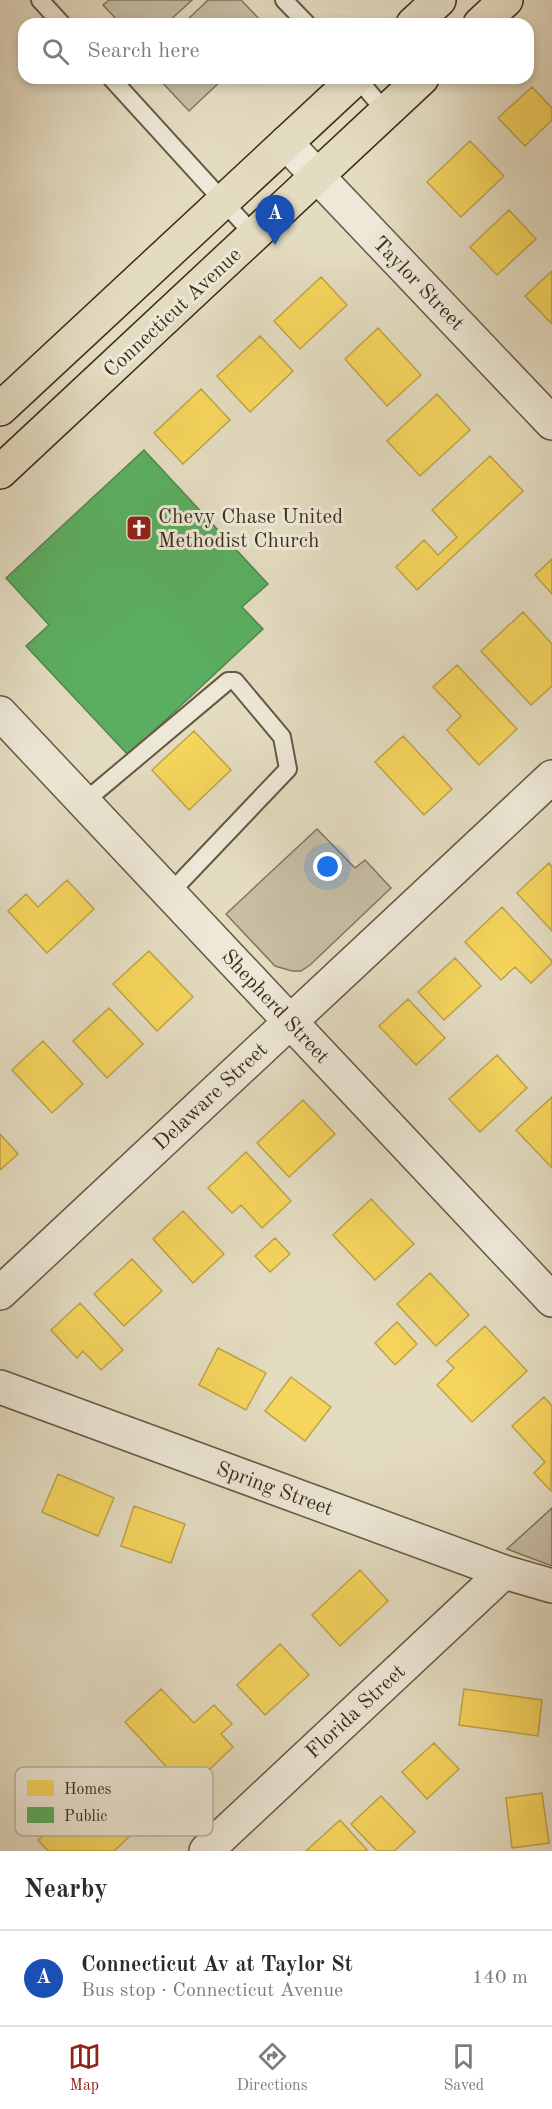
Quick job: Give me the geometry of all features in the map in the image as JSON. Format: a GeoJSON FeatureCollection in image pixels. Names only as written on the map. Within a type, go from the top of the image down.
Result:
{"type":"FeatureCollection","features":[{"type":"Feature","properties":{"kind":"main road"},"geometry":{"type":"LineString","coordinates":[[420,18],[439,0]]}},
{"type":"Feature","properties":{"kind":"main road"},"geometry":{"type":"LineString","coordinates":[[486,18],[506,0]]}},
{"type":"Feature","properties":{"kind":"main road"},"geometry":{"type":"LineString","coordinates":[[0,410],[350,84]]}},
{"type":"Feature","properties":{"kind":"main road","name":"Connecticut Avenue"},"geometry":{"type":"LineString","coordinates":[[0,472],[416,84]]}},
{"type":"Feature","properties":{"kind":"street","name":"Taylor Street"},"geometry":{"type":"LineString","coordinates":[[286,143],[552,423]]}},
{"type":"Feature","properties":{"kind":"street","name":"Shepherd Street"},"geometry":{"type":"LineString","coordinates":[[0,713],[552,1300]]}},
{"type":"Feature","properties":{"kind":"street","name":"Delaware Street"},"geometry":{"type":"LineString","coordinates":[[0,1293],[552,777]]}},
{"type":"Feature","properties":{"kind":"street","name":"Spring Street"},"geometry":{"type":"LineString","coordinates":[[0,1387],[504,1572],[552,1586]]}},
{"type":"Feature","properties":{"kind":"street","name":"Florida Street"},"geometry":{"type":"LineString","coordinates":[[206,1851],[504,1572]]}},
{"type":"Feature","properties":{"kind":"lane"},"geometry":{"type":"LineString","coordinates":[[40,0],[56,18]]}},
{"type":"Feature","properties":{"kind":"lane"},"geometry":{"type":"LineString","coordinates":[[284,0],[301,18]]}},
{"type":"Feature","properties":{"kind":"lane"},"geometry":{"type":"LineString","coordinates":[[117,84],[254,235]]}},
{"type":"Feature","properties":{"kind":"lane"},"geometry":{"type":"LineString","coordinates":[[361,84],[386,112]]}},
{"type":"Feature","properties":{"kind":"lane"},"geometry":{"type":"LineString","coordinates":[[84,802],[228,681],[235,681],[282,737],[288,769],[170,893]]}},
{"type":"Feature","properties":{"kind":"shaded area"},"geometry":{"type":"Polygon","coordinates":[[[109,0],[192,0],[172,18],[115,18],[103,5],[109,0]]]}},
{"type":"Feature","properties":{"kind":"shaded area"},"geometry":{"type":"Polygon","coordinates":[[[208,0],[241,0],[258,18],[189,18],[208,0]]]}},
{"type":"Feature","properties":{"kind":"shaded area"},"geometry":{"type":"Polygon","coordinates":[[[164,84],[218,84],[189,111],[164,84]]]}},
{"type":"Feature","properties":{"kind":"shaded area"},"geometry":{"type":"Polygon","coordinates":[[[317,829],[355,868],[365,860],[391,888],[310,965],[301,971],[292,971],[275,966],[226,914],[317,829]]]}},
{"type":"Feature","properties":{"kind":"shaded area"},"geometry":{"type":"Polygon","coordinates":[[[552,1508],[552,1566],[507,1549],[552,1508]]]}},
{"type":"Feature","properties":{"kind":"building: Homes"},"geometry":{"type":"Polygon","coordinates":[[[532,87],[552,108],[552,120],[525,146],[498,118],[532,87]]]}},
{"type":"Feature","properties":{"kind":"building: Homes"},"geometry":{"type":"Polygon","coordinates":[[[470,141],[504,176],[461,217],[427,182],[470,141]]]}},
{"type":"Feature","properties":{"kind":"building: Homes"},"geometry":{"type":"Polygon","coordinates":[[[509,210],[536,239],[497,275],[470,247],[509,210]]]}},
{"type":"Feature","properties":{"kind":"building: Homes"},"geometry":{"type":"Polygon","coordinates":[[[552,271],[552,324],[525,296],[552,271]]]}},
{"type":"Feature","properties":{"kind":"building: Homes"},"geometry":{"type":"Polygon","coordinates":[[[321,277],[347,305],[300,349],[274,321],[321,277]]]}},
{"type":"Feature","properties":{"kind":"building: Homes"},"geometry":{"type":"Polygon","coordinates":[[[378,328],[421,375],[387,406],[345,359],[378,328]]]}},
{"type":"Feature","properties":{"kind":"building: Homes"},"geometry":{"type":"Polygon","coordinates":[[[260,336],[293,371],[250,412],[217,376],[260,336]]]}},
{"type":"Feature","properties":{"kind":"building: Homes"},"geometry":{"type":"Polygon","coordinates":[[[201,389],[230,420],[183,464],[154,433],[201,389]]]}},
{"type":"Feature","properties":{"kind":"building: Homes"},"geometry":{"type":"Polygon","coordinates":[[[437,394],[470,430],[420,476],[387,441],[437,394]]]}},
{"type":"Feature","properties":{"kind":"building: Homes"},"geometry":{"type":"Polygon","coordinates":[[[490,456],[523,491],[417,590],[396,567],[424,540],[438,555],[457,537],[432,510],[490,456]]]}},
{"type":"Feature","properties":{"kind":"building: Homes"},"geometry":{"type":"Polygon","coordinates":[[[552,559],[552,594],[535,575],[552,559]]]}},
{"type":"Feature","properties":{"kind":"building: Homes"},"geometry":{"type":"Polygon","coordinates":[[[523,612],[552,644],[552,686],[531,705],[481,651],[523,612]]]}},
{"type":"Feature","properties":{"kind":"building: Homes"},"geometry":{"type":"Polygon","coordinates":[[[457,665],[517,729],[479,765],[447,730],[461,716],[433,687],[457,665]]]}},
{"type":"Feature","properties":{"kind":"building: Homes"},"geometry":{"type":"Polygon","coordinates":[[[194,731],[231,770],[189,810],[152,770],[194,731]]]}},
{"type":"Feature","properties":{"kind":"building: Homes"},"geometry":{"type":"Polygon","coordinates":[[[403,736],[452,789],[424,815],[375,762],[403,736]]]}},
{"type":"Feature","properties":{"kind":"building: Homes"},"geometry":{"type":"Polygon","coordinates":[[[549,863],[552,867],[552,931],[517,893],[549,863]]]}},
{"type":"Feature","properties":{"kind":"building: Homes"},"geometry":{"type":"Polygon","coordinates":[[[67,880],[94,909],[47,953],[8,911],[26,894],[38,907],[67,880]]]}},
{"type":"Feature","properties":{"kind":"building: Homes"},"geometry":{"type":"Polygon","coordinates":[[[502,907],[552,961],[531,983],[515,967],[501,980],[465,942],[502,907]]]}},
{"type":"Feature","properties":{"kind":"building: Homes"},"geometry":{"type":"Polygon","coordinates":[[[149,951],[193,997],[157,1031],[113,984],[149,951]]]}},
{"type":"Feature","properties":{"kind":"building: Homes"},"geometry":{"type":"Polygon","coordinates":[[[455,958],[481,986],[444,1020],[418,992],[455,958]]]}},
{"type":"Feature","properties":{"kind":"building: Homes"},"geometry":{"type":"Polygon","coordinates":[[[408,999],[445,1038],[416,1065],[379,1026],[408,999]]]}},
{"type":"Feature","properties":{"kind":"building: Homes"},"geometry":{"type":"Polygon","coordinates":[[[109,1008],[143,1044],[107,1078],[73,1041],[109,1008]]]}},
{"type":"Feature","properties":{"kind":"building: Homes"},"geometry":{"type":"Polygon","coordinates":[[[43,1041],[83,1084],[52,1113],[12,1070],[43,1041]]]}},
{"type":"Feature","properties":{"kind":"building: Homes"},"geometry":{"type":"Polygon","coordinates":[[[497,1055],[527,1088],[480,1132],[449,1099],[497,1055]]]}},
{"type":"Feature","properties":{"kind":"building: Homes"},"geometry":{"type":"Polygon","coordinates":[[[552,1097],[552,1168],[516,1130],[552,1097]]]}},
{"type":"Feature","properties":{"kind":"building: Homes"},"geometry":{"type":"Polygon","coordinates":[[[303,1100],[335,1134],[289,1177],[257,1143],[303,1100]]]}},
{"type":"Feature","properties":{"kind":"building: Homes"},"geometry":{"type":"Polygon","coordinates":[[[0,1134],[18,1154],[0,1170],[0,1134]]]}},
{"type":"Feature","properties":{"kind":"building: Homes"},"geometry":{"type":"Polygon","coordinates":[[[246,1152],[291,1201],[262,1228],[241,1205],[232,1213],[208,1188],[246,1152]]]}},
{"type":"Feature","properties":{"kind":"building: Homes"},"geometry":{"type":"Polygon","coordinates":[[[371,1199],[414,1244],[375,1280],[333,1235],[371,1199]]]}},
{"type":"Feature","properties":{"kind":"building: Homes"},"geometry":{"type":"Polygon","coordinates":[[[183,1211],[224,1254],[193,1283],[153,1239],[183,1211]]]}},
{"type":"Feature","properties":{"kind":"building: Homes"},"geometry":{"type":"Polygon","coordinates":[[[275,1238],[290,1254],[270,1272],[255,1256],[275,1238]]]}},
{"type":"Feature","properties":{"kind":"building: Homes"},"geometry":{"type":"Polygon","coordinates":[[[132,1259],[162,1291],[124,1326],[94,1294],[132,1259]]]}},
{"type":"Feature","properties":{"kind":"building: Homes"},"geometry":{"type":"Polygon","coordinates":[[[430,1273],[469,1315],[436,1346],[397,1304],[430,1273]]]}},
{"type":"Feature","properties":{"kind":"building: Homes"},"geometry":{"type":"Polygon","coordinates":[[[80,1303],[123,1350],[101,1370],[83,1351],[77,1358],[51,1330],[80,1303]]]}},
{"type":"Feature","properties":{"kind":"building: Homes"},"geometry":{"type":"Polygon","coordinates":[[[397,1322],[417,1344],[395,1365],[375,1343],[397,1322]]]}},
{"type":"Feature","properties":{"kind":"building: Homes"},"geometry":{"type":"Polygon","coordinates":[[[485,1326],[527,1371],[472,1422],[437,1385],[454,1368],[447,1361],[485,1326]]]}},
{"type":"Feature","properties":{"kind":"building: Homes"},"geometry":{"type":"Polygon","coordinates":[[[218,1348],[266,1373],[246,1410],[199,1385],[218,1348]]]}},
{"type":"Feature","properties":{"kind":"building: Homes"},"geometry":{"type":"Polygon","coordinates":[[[291,1377],[331,1407],[305,1441],[265,1411],[291,1377]]]}},
{"type":"Feature","properties":{"kind":"building: Homes"},"geometry":{"type":"Polygon","coordinates":[[[544,1397],[552,1406],[551,1491],[534,1473],[545,1462],[512,1426],[544,1397]]]}},
{"type":"Feature","properties":{"kind":"building: Homes"},"geometry":{"type":"Polygon","coordinates":[[[58,1474],[114,1498],[98,1536],[42,1512],[58,1474]]]}},
{"type":"Feature","properties":{"kind":"building: Homes"},"geometry":{"type":"Polygon","coordinates":[[[134,1506],[185,1524],[171,1563],[121,1546],[134,1506]]]}},
{"type":"Feature","properties":{"kind":"building: Homes"},"geometry":{"type":"Polygon","coordinates":[[[360,1570],[388,1601],[340,1646],[312,1615],[360,1570]]]}},
{"type":"Feature","properties":{"kind":"building: Homes"},"geometry":{"type":"Polygon","coordinates":[[[280,1644],[309,1675],[265,1715],[237,1685],[280,1644]]]}},
{"type":"Feature","properties":{"kind":"building: Homes"},"geometry":{"type":"Polygon","coordinates":[[[161,1689],[194,1723],[214,1705],[232,1724],[221,1734],[233,1747],[212,1767],[167,1767],[125,1722],[161,1689]]]}},
{"type":"Feature","properties":{"kind":"building: Homes"},"geometry":{"type":"Polygon","coordinates":[[[464,1689],[542,1700],[538,1736],[459,1725],[464,1689]]]}},
{"type":"Feature","properties":{"kind":"building: Homes"},"geometry":{"type":"Polygon","coordinates":[[[434,1743],[459,1769],[427,1799],[402,1772],[434,1743]]]}},
{"type":"Feature","properties":{"kind":"building: Homes"},"geometry":{"type":"Polygon","coordinates":[[[542,1793],[549,1843],[512,1848],[506,1798],[542,1793]]]}},
{"type":"Feature","properties":{"kind":"building: Homes"},"geometry":{"type":"Polygon","coordinates":[[[381,1796],[415,1832],[394,1851],[377,1851],[351,1824],[381,1796]]]}},
{"type":"Feature","properties":{"kind":"building: Homes"},"geometry":{"type":"Polygon","coordinates":[[[340,1820],[368,1851],[306,1851],[340,1820]]]}},
{"type":"Feature","properties":{"kind":"building: Homes"},"geometry":{"type":"Polygon","coordinates":[[[42,1836],[130,1836],[114,1851],[48,1851],[38,1840],[42,1836]]]}},
{"type":"Feature","properties":{"kind":"building: Public"},"geometry":{"type":"Polygon","coordinates":[[[144,450],[268,584],[242,607],[263,629],[128,755],[26,646],[49,625],[6,578],[144,450]]]}},
{"type":"Feature","properties":{"kind":"place","name":"Connecticut Av at Taylor St"},"geometry":{"type":"Point","coordinates":[275,245]}},
{"type":"Feature","properties":{"kind":"place","name":"Chevy Chase United Methodist Church"},"geometry":{"type":"Point","coordinates":[139,528]}}]}
